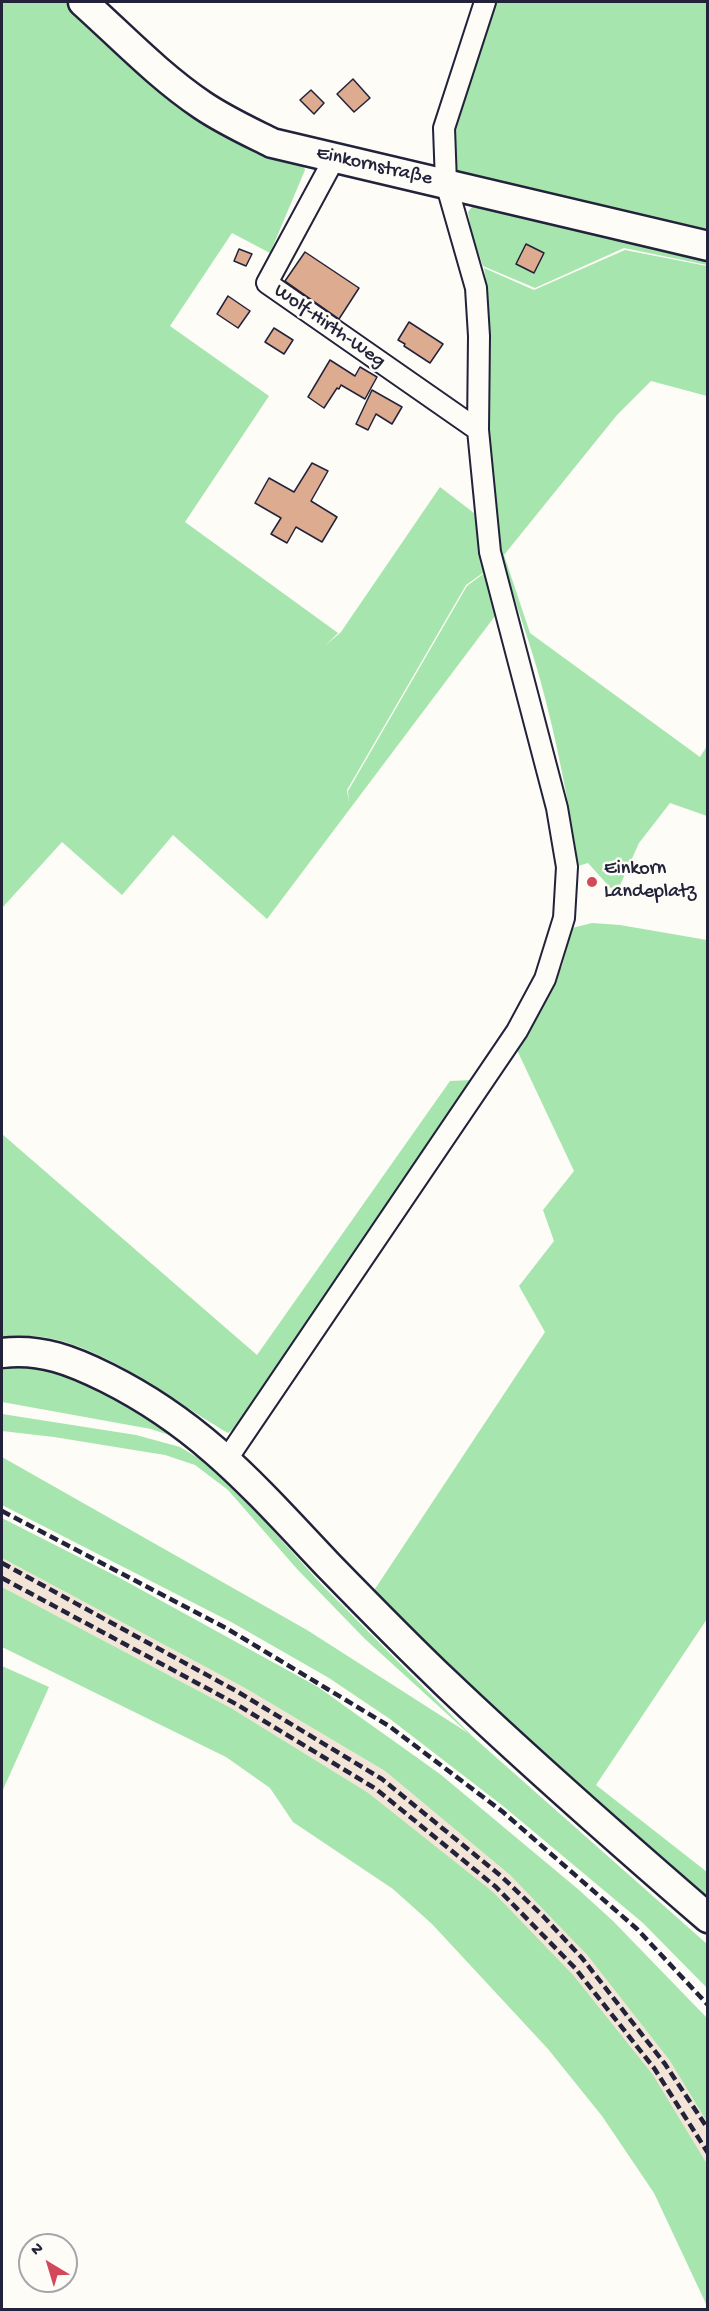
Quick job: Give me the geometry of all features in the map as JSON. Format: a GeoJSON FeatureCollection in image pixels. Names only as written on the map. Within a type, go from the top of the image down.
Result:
{"type":"FeatureCollection","features":[{"type":"Feature","properties":{"kind":"main road","name":"Einkornstraße"},"geometry":{"type":"LineString","coordinates":[[83,2],[157,70],[201,105],[230,123],[272,143],[708,246]]}},
{"type":"Feature","properties":{"kind":"main road"},"geometry":{"type":"LineString","coordinates":[[2,1353],[30,1352],[72,1361],[160,1407],[227,1459],[363,1601],[462,1698],[550,1780],[708,1918]]}},
{"type":"Feature","properties":{"kind":"street"},"geometry":{"type":"LineString","coordinates":[[227,1459],[517,1031],[544,979],[564,918],[567,867],[557,808],[490,552],[478,430],[479,336],[476,288],[446,183],[444,128],[484,2]]}},
{"type":"Feature","properties":{"kind":"street","name":"Wolf-Hirth-Weg"},"geometry":{"type":"LineString","coordinates":[[334,159],[267,283],[478,430]]}},
{"type":"Feature","properties":{"kind":"shaded area"},"geometry":{"type":"Polygon","coordinates":[[[2,1558],[245,1688],[385,1771],[510,1875],[588,1956],[670,2061],[707,2122],[707,2165],[367,1792],[231,1708],[2,1587],[2,1558]]]}},
{"type":"Feature","properties":{"kind":"green space"},"geometry":{"type":"Polygon","coordinates":[[[2,2],[70,2],[299,153],[305,170],[270,253],[232,233],[170,326],[269,396],[185,522],[338,633],[325,646],[341,632],[440,487],[474,513],[487,570],[466,585],[347,790],[349,803],[348,791],[467,586],[487,571],[498,612],[267,919],[173,835],[122,895],[62,842],[2,908],[2,2]]]}},
{"type":"Feature","properties":{"kind":"green space"},"geometry":{"type":"Polygon","coordinates":[[[495,2],[707,2],[707,234],[440,168],[495,2]]]}},
{"type":"Feature","properties":{"kind":"green space"},"geometry":{"type":"Polygon","coordinates":[[[476,202],[707,256],[707,265],[624,248],[535,288],[483,266],[472,234],[468,212],[476,202]]]}},
{"type":"Feature","properties":{"kind":"green space"},"geometry":{"type":"Polygon","coordinates":[[[625,250],[707,266],[707,396],[651,381],[617,415],[504,555],[530,633],[700,757],[707,746],[707,816],[670,803],[639,843],[616,894],[588,863],[578,866],[567,795],[552,726],[534,658],[507,576],[497,534],[489,483],[489,329],[484,268],[534,290],[625,250]]]}},
{"type":"Feature","properties":{"kind":"green space"},"geometry":{"type":"Polygon","coordinates":[[[592,923],[620,925],[707,940],[707,1619],[596,1785],[707,1872],[707,1896],[452,1671],[373,1592],[545,1332],[519,1286],[554,1241],[543,1210],[574,1171],[517,1050],[562,966],[572,928],[592,923]]]}},
{"type":"Feature","properties":{"kind":"green space"},"geometry":{"type":"Polygon","coordinates":[[[472,1080],[239,1425],[228,1433],[149,1383],[89,1351],[58,1340],[29,1336],[2,1340],[2,1134],[257,1355],[450,1081],[472,1080]]]}},
{"type":"Feature","properties":{"kind":"green space"},"geometry":{"type":"Polygon","coordinates":[[[14,1361],[84,1374],[181,1439],[151,1429],[2,1402],[2,1365],[14,1361]]]}},
{"type":"Feature","properties":{"kind":"green space"},"geometry":{"type":"Polygon","coordinates":[[[2,1414],[136,1435],[180,1447],[218,1470],[322,1585],[472,1736],[707,1944],[707,1988],[643,1923],[503,1806],[390,1719],[329,1678],[233,1623],[2,1505],[2,1457],[307,1630],[468,1733],[365,1639],[297,1569],[228,1490],[195,1465],[165,1455],[2,1431],[2,1414]]]}},
{"type":"Feature","properties":{"kind":"green space"},"geometry":{"type":"Polygon","coordinates":[[[2,1518],[118,1577],[318,1687],[440,1774],[579,1890],[613,1921],[707,2018],[707,2122],[670,2061],[588,1956],[510,1875],[385,1771],[245,1688],[2,1558],[2,1518]]]}},
{"type":"Feature","properties":{"kind":"green space"},"geometry":{"type":"Polygon","coordinates":[[[2,1587],[231,1708],[367,1792],[493,1892],[573,1975],[653,2075],[707,2164],[707,2306],[654,2193],[602,2116],[548,2049],[432,1924],[393,1889],[293,1822],[270,1788],[226,1757],[2,1647],[2,1587]]]}},
{"type":"Feature","properties":{"kind":"green space"},"geometry":{"type":"Polygon","coordinates":[[[2,1666],[49,1687],[2,1792],[2,1666]]]}},
{"type":"Feature","properties":{"kind":"building"},"geometry":{"type":"Polygon","coordinates":[[[353,79],[370,98],[354,112],[337,94],[353,79]]]}},
{"type":"Feature","properties":{"kind":"building"},"geometry":{"type":"Polygon","coordinates":[[[311,90],[324,103],[314,114],[300,100],[311,90]]]}},
{"type":"Feature","properties":{"kind":"building"},"geometry":{"type":"Polygon","coordinates":[[[526,244],[544,253],[534,273],[516,264],[526,244]]]}},
{"type":"Feature","properties":{"kind":"building"},"geometry":{"type":"Polygon","coordinates":[[[239,249],[252,254],[246,266],[234,261],[239,249]]]}},
{"type":"Feature","properties":{"kind":"building"},"geometry":{"type":"Polygon","coordinates":[[[305,252],[359,288],[339,319],[285,281],[305,252]]]}},
{"type":"Feature","properties":{"kind":"building"},"geometry":{"type":"Polygon","coordinates":[[[228,296],[250,311],[238,328],[217,314],[228,296]]]}},
{"type":"Feature","properties":{"kind":"building"},"geometry":{"type":"Polygon","coordinates":[[[409,322],[443,344],[430,363],[398,340],[409,322]]]}},
{"type":"Feature","properties":{"kind":"building"},"geometry":{"type":"Polygon","coordinates":[[[274,328],[293,340],[284,354],[265,342],[274,328]]]}},
{"type":"Feature","properties":{"kind":"building"},"geometry":{"type":"Polygon","coordinates":[[[330,360],[355,376],[360,367],[377,377],[365,399],[341,385],[324,408],[308,397],[330,360]]]}},
{"type":"Feature","properties":{"kind":"building"},"geometry":{"type":"Polygon","coordinates":[[[372,390],[402,407],[392,424],[376,414],[368,430],[356,424],[372,390]]]}},
{"type":"Feature","properties":{"kind":"building"},"geometry":{"type":"Polygon","coordinates":[[[312,463],[328,471],[311,501],[337,517],[322,542],[296,527],[287,543],[271,534],[281,518],[255,503],[269,478],[294,492],[312,463]]]}},
{"type":"Feature","properties":{"kind":"railway"},"geometry":{"type":"LineString","coordinates":[[2,1511],[226,1628],[389,1726],[503,1812],[637,1929],[708,2005]]}},
{"type":"Feature","properties":{"kind":"railway"},"geometry":{"type":"LineString","coordinates":[[2,1563],[238,1692],[382,1779],[501,1876],[543,1916],[582,1958],[665,2064],[708,2129]]}},
{"type":"Feature","properties":{"kind":"railway"},"geometry":{"type":"LineString","coordinates":[[2,1578],[236,1704],[376,1789],[496,1887],[575,1968],[654,2068],[708,2153]]}},
{"type":"Feature","properties":{"kind":"place","name":"Einkorn Landeplatz"},"geometry":{"type":"Point","coordinates":[592,882]}}]}
